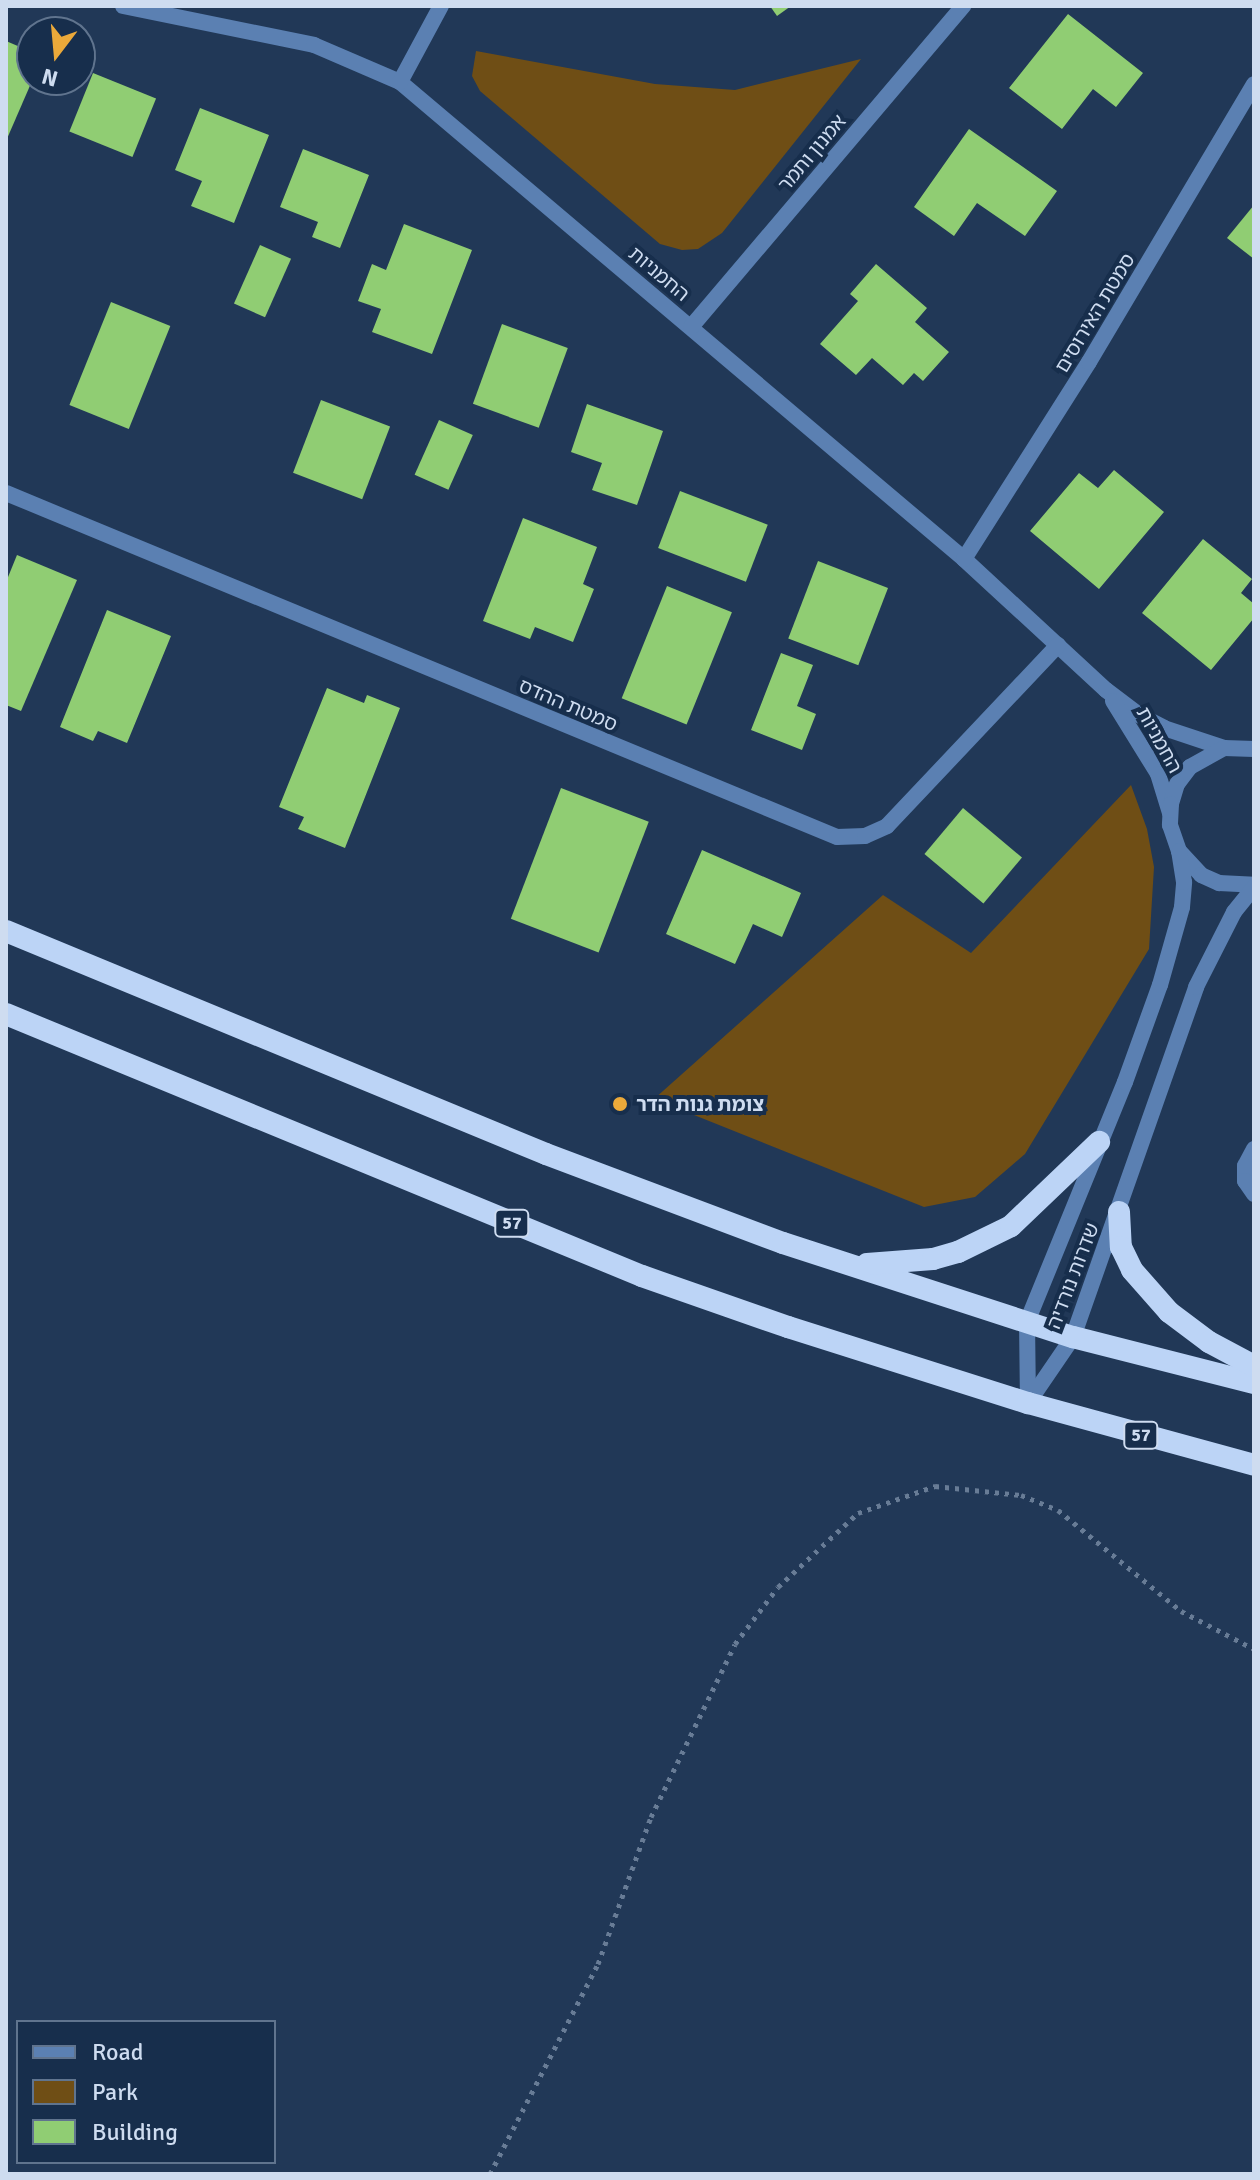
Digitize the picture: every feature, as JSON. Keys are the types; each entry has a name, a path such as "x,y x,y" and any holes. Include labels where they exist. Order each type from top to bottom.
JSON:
{"highway":[{"path":"6,931 546,1154 834,1261 1073,1337 1254,1383"},
{"name":"57","path":"6,1014 642,1276 1028,1403 1254,1465"},
{"path":"834,1261 881,1266 958,1252 1011,1226 1099,1142"},
{"path":"1119,1212 1121,1247 1132,1270 1169,1312 1209,1342 1254,1366"}],"street":[{"name":"החמניות","path":"123,6 314,45 400,82 964,559 1106,690 1139,715 1164,728 1230,748 1254,749"},
{"path":"400,82 441,6"},
{"name":"אמנון ותמר","path":"691,327 963,6"},
{"name":"סמטת האירוסים","path":"964,559 1097,350 1254,84"},
{"name":"סמטת ההדס","path":"6,493 837,837 865,836 887,826 1058,645"},
{"name":"החמניות","path":"1106,690 1158,774 1179,851"},
{"path":"1170,813 1177,784 1190,767 1254,735"},
{"path":"1179,851 1201,875 1219,883 1254,886"},
{"name":"שדרות נורדיה","path":"1028,1403 1027,1322 1130,1068 1172,946 1182,907 1184,882 1179,851"},
{"name":"שדרות נורדיה","path":"1028,1403 1073,1337 1119,1212 1159,1085 1196,987 1234,912 1254,886"},
{"path":"1254,1149 1245,1166 1245,1181 1254,1194"}],"path":[{"path":"490,2174 598,1964 651,1817 735,1644 778,1587 858,1513 935,1486 1021,1495 1058,1510 1181,1611 1254,1649"}],"green space":[{"path":"476,51 655,84 735,90 861,59 722,233 698,249 682,250 660,244 480,91 472,76"},
{"path":"1131,785 1147,829 1154,867 1149,949 1025,1154 975,1197 924,1207 654,1099 883,895 971,953"}],"building":[{"path":"770,6 791,6 777,16"},
{"path":"1068,14 1143,73 1116,107 1093,89 1062,129 1009,88"},
{"path":"6,41 16,45 16,96 26,96 6,141"},
{"path":"96,74 156,98 132,157 69,131 84,96 96,96"},
{"path":"200,108 269,135 234,223 191,206 202,181 175,170"},
{"path":"969,129 1057,191 1025,236 977,203 954,236 914,207"},
{"path":"303,149 369,175 340,248 312,237 318,222 280,207"},
{"path":"1254,205 1254,259 1227,238"},
{"path":"404,224 472,250 432,354 372,332 381,309 358,301 372,264 386,270"},
{"path":"260,245 291,259 265,317 234,303"},
{"path":"876,264 927,308 915,322 949,352 923,381 914,373 903,385 872,358 856,375 820,344 858,301 850,294"},
{"path":"111,302 170,326 129,429 69,405"},
{"path":"502,324 568,348 539,428 473,404"},
{"path":"321,400 390,427 362,499 293,473"},
{"path":"587,404 663,431 637,505 592,490 602,463 571,452"},
{"path":"439,420 473,435 448,490 415,475"},
{"path":"1114,470 1164,512 1099,589 1030,531 1079,473 1098,488"},
{"path":"680,491 768,525 746,582 658,548"},
{"path":"523,518 597,547 583,584 594,589 573,642 535,627 530,639 483,621"},
{"path":"1203,539 1252,579 1241,593 1254,604 1254,618 1211,670 1142,613"},
{"path":"17,555 77,580 21,711 6,705 6,582"},
{"path":"818,561 888,588 858,665 788,638"},
{"path":"667,586 732,612 687,724 622,698"},
{"path":"107,610 171,636 127,743 98,731 93,741 60,727"},
{"path":"781,653 813,665 797,706 816,714 802,750 751,730"},
{"path":"327,688 364,703 367,695 400,708 345,848 298,829 304,817 279,807"},
{"path":"561,788 649,822 599,952 511,919"},
{"path":"963,808 1022,857 983,903 924,854"},
{"path":"702,850 801,893 782,937 753,924 735,964 666,934"}],"place":[{"name":"צומת גנות הדר","path":"620,1104"}]}
